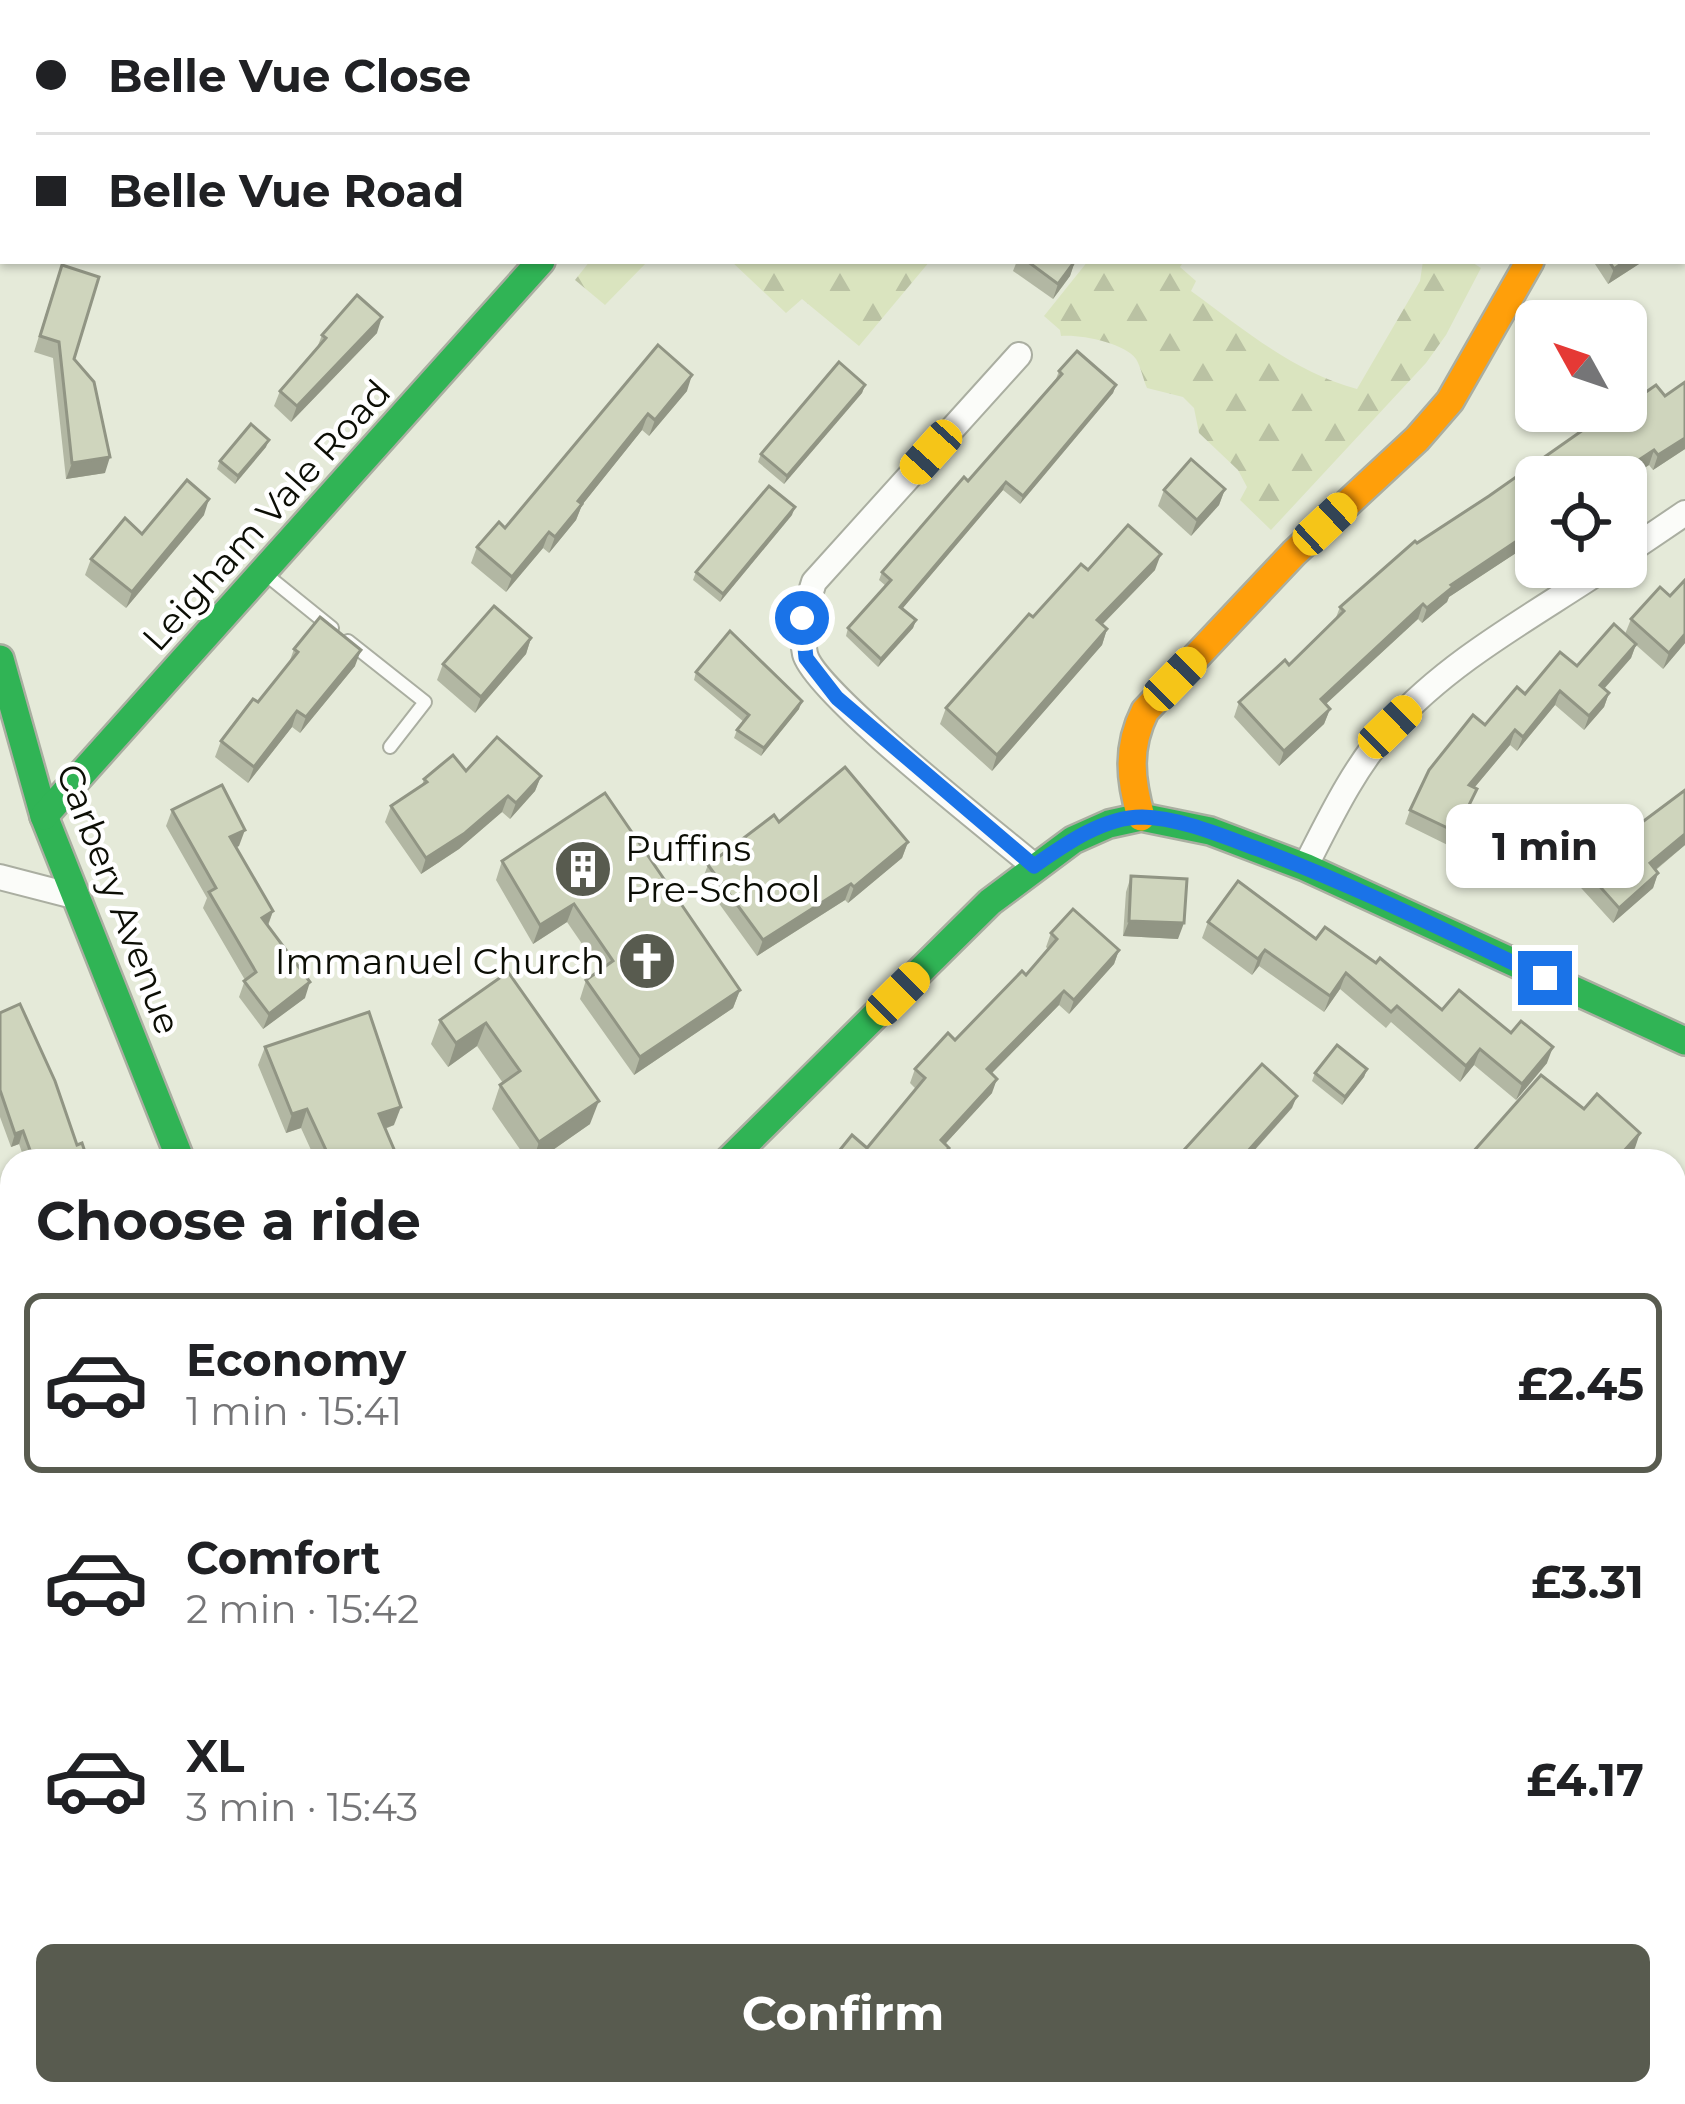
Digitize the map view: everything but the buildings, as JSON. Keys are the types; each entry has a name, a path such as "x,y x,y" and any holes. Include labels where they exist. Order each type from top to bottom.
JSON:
{"street":[{"name":"Leigham Vale Road","path":"44,816 538,264"},
{"path":"1141,817 1129,776 1132,735 1145,711 1294,553 1417,439 1450,401 1528,264"},
{"path":"1018,355 814,582 802,618 806,658 837,698 1034,866"},
{"path":"1647,539 1685,513"},
{"path":"1305,867 1343,792 1390,727 1438,680 1575,588"},
{"name":"Carbery Avenue","path":"0,659 44,816 176,1149"},
{"path":"740,1149 990,902 1073,839 1141,817 1210,831 1305,867 1685,1041"},
{"path":"0,877 77,897"}],"lane":[{"path":"262,572 425,702 390,746"}],"green space":[{"path":"588,264 645,264 605,305 575,280"},
{"path":"734,264 927,264 859,346 802,299 786,313"},
{"path":"1086,264 1182,264 1196,281 1191,291 1230,320 1291,361 1357,389 1420,281 1423,264 1481,268 1426,363 1271,530 1240,500 1247,487 1238,470 1199,433 1194,408 1183,397 1147,388 1136,359 1122,348 1090,338 1061,336 1044,316"}],"traffic: fast":[{"path":"44,816 538,264"},
{"path":"0,659 44,816 176,1149"},
{"path":"740,1149 990,902 1073,840 1109,824 1141,817 1210,831 1305,867 1685,1041"}],"traffic: slow":[{"path":"1141,817 1132,763 1145,711 1294,553 1417,439 1450,401 1528,264"}],"place":[{"name":"Puffins Pre-School","path":"583,869"},
{"name":"Immanuel Church","path":"647,961"}],"route":[{"path":"802,618 806,658 837,698 1034,866 1073,839 1141,817 1210,831 1342,882 1545,978"}]}
